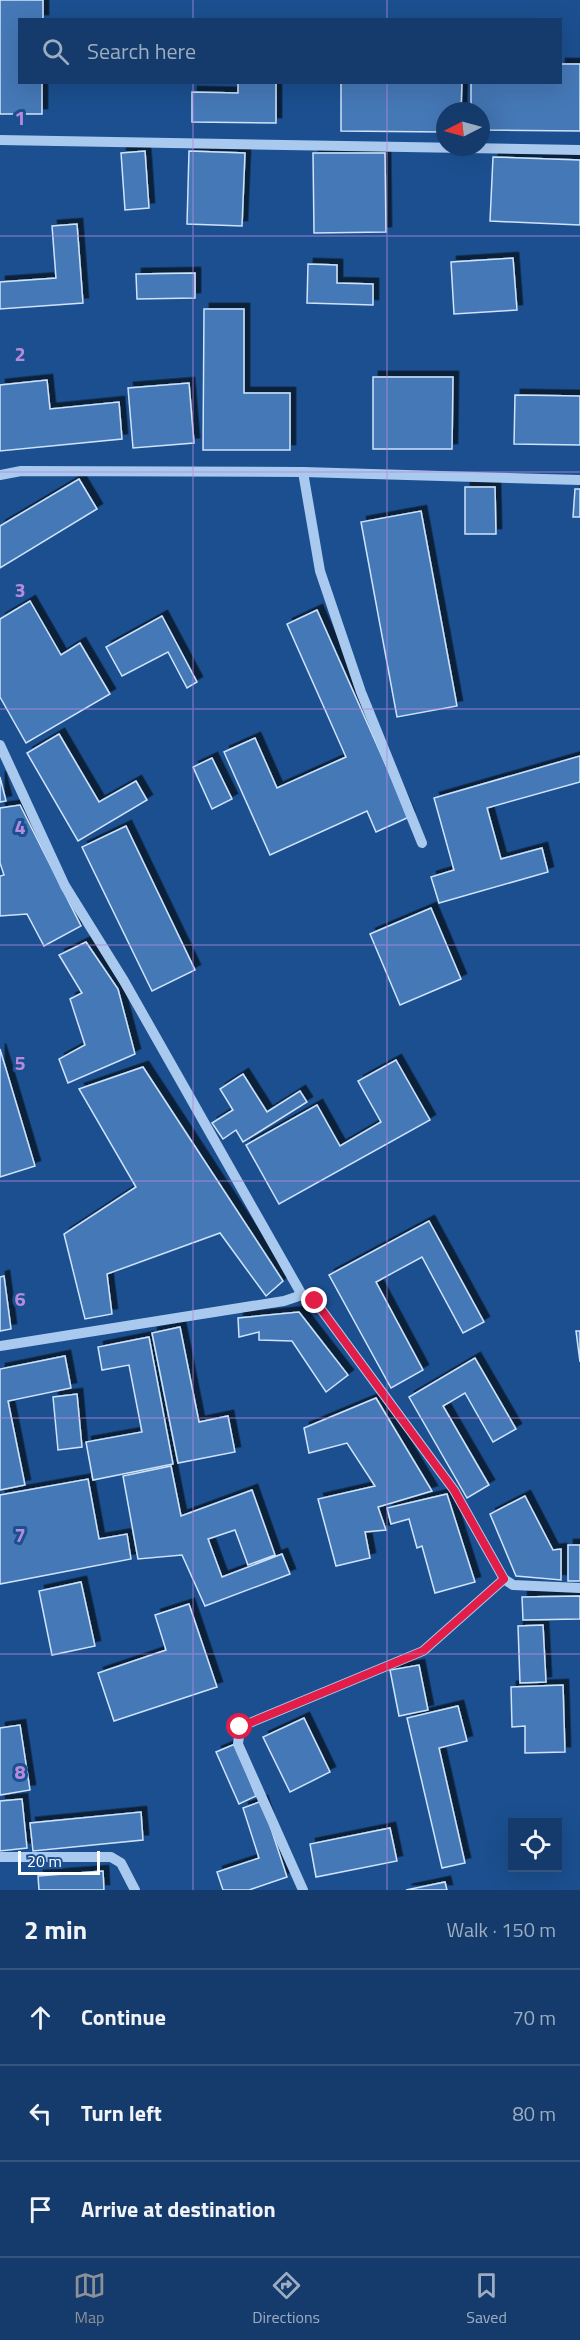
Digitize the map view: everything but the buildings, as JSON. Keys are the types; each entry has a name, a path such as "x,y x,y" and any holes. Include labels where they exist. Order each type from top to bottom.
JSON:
{"street":[{"path":"0,140 580,150"},
{"path":"0,475 21,471 303,472 580,480"},
{"path":"303,472 320,572 361,692 422,843"},
{"path":"0,745 65,886 124,981 302,1295 315,1301 454,1490 504,1579 513,1585 580,1588"},
{"path":"0,1346 284,1301 302,1295"},
{"path":"303,1890 238,1744 240,1727 423,1651 504,1579"},
{"path":"0,1857 111,1857 121,1863 135,1890"}],"route":[{"path":"240,1727 423,1651 504,1579 454,1490 315,1301"}]}
